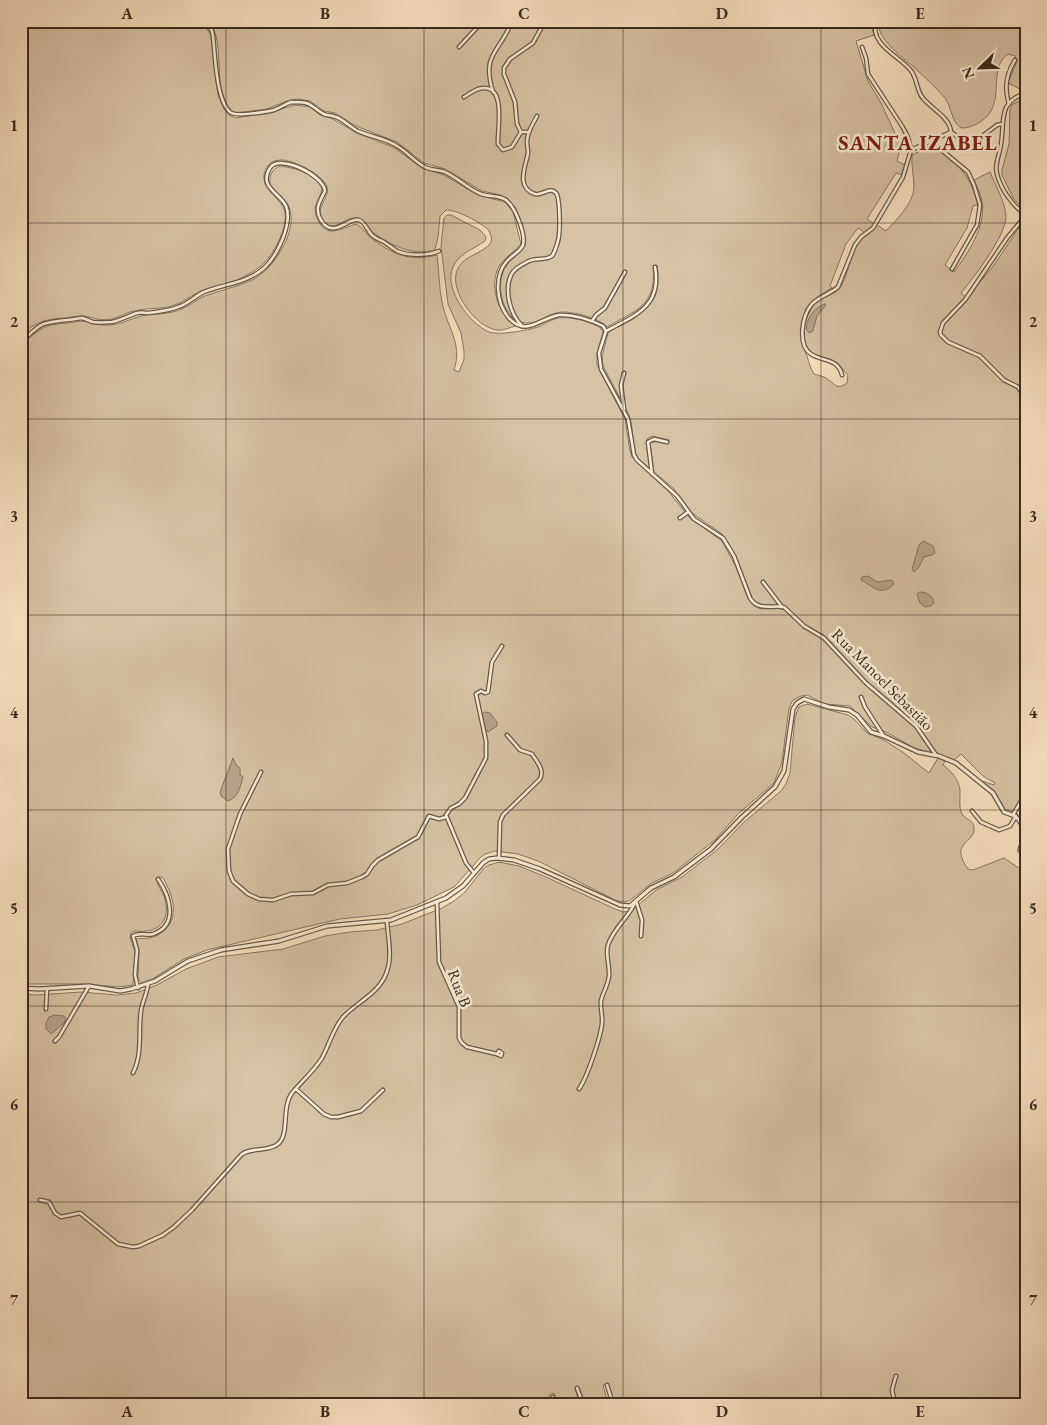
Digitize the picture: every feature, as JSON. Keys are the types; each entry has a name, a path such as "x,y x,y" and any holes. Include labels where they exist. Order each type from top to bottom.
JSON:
{"street":[{"path":"205,21 214,36 218,85 228,111 239,115 270,111 293,102 307,103 322,114 338,117 361,132 375,135 394,144 428,168 446,172 475,191 502,198 514,208 523,240 520,249 506,262 499,276 499,295 503,309 508,316 524,327 540,324 561,315 567,315 592,321 603,326 606,331"},
{"path":"459,46 483,21"},
{"path":"512,21 493,53 488,75 493,93 499,103 497,140 500,148 505,151 512,147 521,132"},
{"path":"521,132 517,124 515,102 504,74 504,68 510,59 533,43 545,21"},
{"path":"876,21 875,31 884,47 909,69 915,78 920,95 948,124 951,132 972,144 997,125 1002,124"},
{"path":"842,375 835,364 813,355 807,350 802,338 805,320 811,305 838,287 857,242 873,228 903,178 911,150 902,126 871,80 862,47"},
{"path":"1009,104 1006,92 1009,72 1015,60"},
{"path":"464,97 479,89 488,89 493,93"},
{"path":"1006,92 1010,98 1026,93"},
{"path":"1015,97 1002,117 997,174 1011,201 1026,215 1007,238 960,306 943,322 940,334 948,342 976,353 994,368 1004,380 1018,387 1024,396 1022,409 1026,413"},
{"path":"524,327 515,318 510,302 509,288 511,275 515,270 531,260 548,259 552,256 560,236 560,202 558,195 555,191 550,190 534,194 528,190 524,183 523,171 528,153 527,140 537,116"},
{"path":"521,132 529,132"},
{"path":"911,150 951,132"},
{"path":"932,142 968,172 980,205 977,225 952,269"},
{"path":"1024,151 1026,172"},
{"path":"21,342 37,327 49,322 81,318 98,323 123,319 141,312 148,313 178,308 204,292 232,284 261,270 268,263 281,242 288,220 288,210 284,202 271,191 267,181 268,171 272,165 294,166 322,182 325,191 318,212 325,226 335,228 354,220 359,220 373,236 400,252 427,254 439,251"},
{"path":"625,410 601,369 599,353 606,331 649,304 656,284 655,267"},
{"path":"592,321 605,308 624,272"},
{"path":"624,373 621,385 625,410 630,425 634,455 677,496 694,519 717,533 727,544 754,603 762,607 783,607"},
{"path":"652,474 648,442 654,440 668,442"},
{"path":"680,518 688,512"},
{"name":"Rua Manoel Sebastião","path":"764,582 783,607 804,626 824,638 866,683 916,726 937,756"},
{"path":"261,772 240,814 228,849 229,871 234,881 248,894 263,900 273,900 291,894 313,893 328,885 347,883 362,877 367,874 378,860 418,837 429,816 439,819 446,817 451,808 465,798 486,758 486,741 476,694 481,691 488,692 492,662 502,646"},
{"path":"861,697 865,707 883,735"},
{"path":"21,988 89,986 120,991 138,988 188,961 221,950 279,941 327,926 387,921 437,903 459,890 486,861 499,858 514,860 540,869 620,905 630,906 651,888 674,877 711,849 774,787 784,771 793,709 800,701 807,700 829,707 849,710 857,715 868,730 918,752 937,756 958,765 994,794 1002,810 1014,816 1021,823 1024,838 1020,848 1021,854 1025,858"},
{"path":"499,858 501,818 507,810 540,780 542,773 531,753 520,750 507,735"},
{"path":"972,811 979,821 999,830 1010,826 1024,796"},
{"path":"446,817 466,863 474,873"},
{"path":"1021,854 1026,851"},
{"path":"138,988 135,974 137,950 133,936 157,932 167,923 171,915 166,894 158,879"},
{"path":"636,901 642,920 640,936"},
{"path":"579,1089 584,1082 601,1031 603,1012 601,1000 609,978 610,964 607,947 636,901"},
{"name":"Rua B","path":"437,903 439,962 459,1007 459,1038 464,1045 497,1054"},
{"path":"40,1200 49,1202 55,1213 61,1217 80,1213 118,1244 133,1247 167,1233 187,1216 242,1154 251,1149 270,1148 278,1143 283,1135 286,1107 291,1096 317,1066 343,1017 375,990 385,977 390,955 387,921"},
{"path":"133,1072 138,1060 141,1012 148,984"},
{"path":"55,1041 89,986"},
{"path":"46,1010 47,988"},
{"path":"296,1089 324,1114 331,1117 361,1111 383,1090"},
{"path":"895,1404 892,1390 896,1376"},
{"path":"607,1385 613,1404"},
{"path":"577,1388 583,1404"},
{"path":"553,1397 555,1404"}],"shaded area":[{"path":"21,21 202,21 211,35 218,95 229,115 236,118 295,105 310,107 320,115 333,119 359,134 393,147 422,168 444,175 478,195 505,202 513,212 521,244 501,263 497,271 495,289 504,314 516,326 497,330 489,328 473,315 460,296 456,286 458,268 461,264 491,243 489,231 481,224 462,214 446,210 440,216 435,250 419,252 404,249 375,234 359,218 351,218 332,226 328,225 324,222 320,213 327,191 325,182 308,169 295,163 278,160 268,165 264,174 264,180 266,186 283,206 285,212 284,226 279,241 261,266 235,281 206,289 178,304 168,307 138,310 106,320 83,316 52,319 36,324 21,336"},
{"path":"209,21 872,21 874,35 856,41 868,81 881,103 900,144 897,161 905,165 902,175 896,173 867,219 874,224 865,233 858,228 846,244 830,286 832,288 814,301 803,316 801,334 803,345 814,374 826,378 838,386 847,383 848,375 838,363 813,354 807,347 804,327 816,303 837,291 842,285 858,243 877,225 886,231 908,205 914,187 912,155 932,145 955,163 967,177 975,194 978,205 973,206 967,228 945,265 954,272 975,239 981,221 982,202 974,180 990,172 1002,199 1006,216 1005,224 988,256 961,293 967,298 994,265 1024,220 1026,221 1026,408 1021,413 1026,416 1026,799 1022,796 1013,812 1005,810 994,792 976,779 994,785 995,783 983,776 961,754 954,760 936,753 914,721 866,681 824,635 802,623 783,605 764,581 762,582 780,605 762,605 753,600 738,561 722,534 692,513 673,488 654,472 650,443 659,441 668,444 669,440 652,436 648,438 646,442 650,469 639,459 635,452 629,415 603,366 602,356 608,333 639,314 652,301 657,292 657,265 653,266 652,290 648,298 635,311 607,327 598,320 568,312 556,313 531,323 519,322 513,318 504,305 501,290 504,270 525,245 516,208 508,199 501,195 482,191 445,169 424,163 397,142 356,126 335,113 324,111 310,101 298,99 267,109 232,112 225,102 220,78 217,42"},
{"path":"880,21 1026,21 1026,90 1008,83 1017,61 1015,56 1008,54 998,69 995,97 988,115 975,125 961,128 955,122 945,98 886,41 879,28"},
{"path":"1026,98 1026,211 1013,198 1002,175 1002,170 1009,144 1010,109 1013,104"},
{"path":"280,166 305,173 319,184 322,189 315,210 318,221 324,228 332,231 356,224 378,243 393,252 418,258 437,255 442,302 457,352 454,370 459,372 464,359 464,351 461,333 448,304 441,246 444,218 447,215 451,215 480,230 486,237 485,241 459,258 453,267 451,276 455,295 460,305 474,322 482,328 494,333 514,332 538,327 559,318 580,320 600,327 603,332 597,354 597,365 625,419 632,457 668,491 690,518 722,541 736,567 748,598 754,606 761,609 779,608 786,610 804,628 823,638 868,687 913,725 932,753 914,748 888,733 872,727 850,706 825,704 807,695 801,696 793,700 789,708 782,762 774,783 738,814 715,840 673,873 652,883 629,901 617,901 538,861 518,854 495,851 485,854 480,858 454,887 417,905 388,914 340,919 207,950 184,959 142,983 138,978 139,951 136,939 156,936 164,931 172,918 173,902 163,878 160,877 157,881 165,900 165,917 153,929 134,931 130,937 135,952 133,985 119,987 83,984 21,984 21,346 46,327 82,321 111,325 141,316 177,311 205,296 252,280 260,275 276,259 287,238 290,227 289,207 282,197 273,190 270,184 272,173"},
{"path":"826,304 817,316 813,331 809,333 806,328 810,316 817,308"},
{"path":"923,541 933,546 935,553 924,557 914,572 912,569 919,545"},
{"path":"868,576 877,582 892,580 894,584 885,590 878,590 861,580 862,577"},
{"path":"920,592 932,598 934,603 931,606 925,607 920,603 917,594"},
{"path":"807,704 848,715 867,733 884,740 929,773 938,758 945,761 943,765 953,774 959,786 962,814 974,825 973,833 964,844 961,853 968,869 973,870 1004,858 1026,873 1026,1404 756,1404 741,1401 740,1404 615,1404 608,1383 603,1385 608,1404 585,1404 579,1387 575,1389 580,1404 557,1404 554,1393 549,1395 552,1404 21,1404 21,994 81,992 117,995 136,993 157,985 186,969 218,957 283,949 325,936 377,930 402,924 442,908 454,901 465,892 484,868 499,862 519,866 623,912 631,911 656,890 682,877 718,849 743,823 781,791 790,773 795,717 799,707"},
{"path":"485,712 490,713 497,722 497,726 488,732 485,729 482,714"},
{"path":"233,758 236,765 240,768 240,775 243,777 237,794 228,801 221,796 220,792"},
{"path":"55,1015 66,1018 64,1023 51,1034 46,1029 46,1023 49,1017"}],"district":[{"name":"SANTA IZABEL","path":"918,143"}]}
